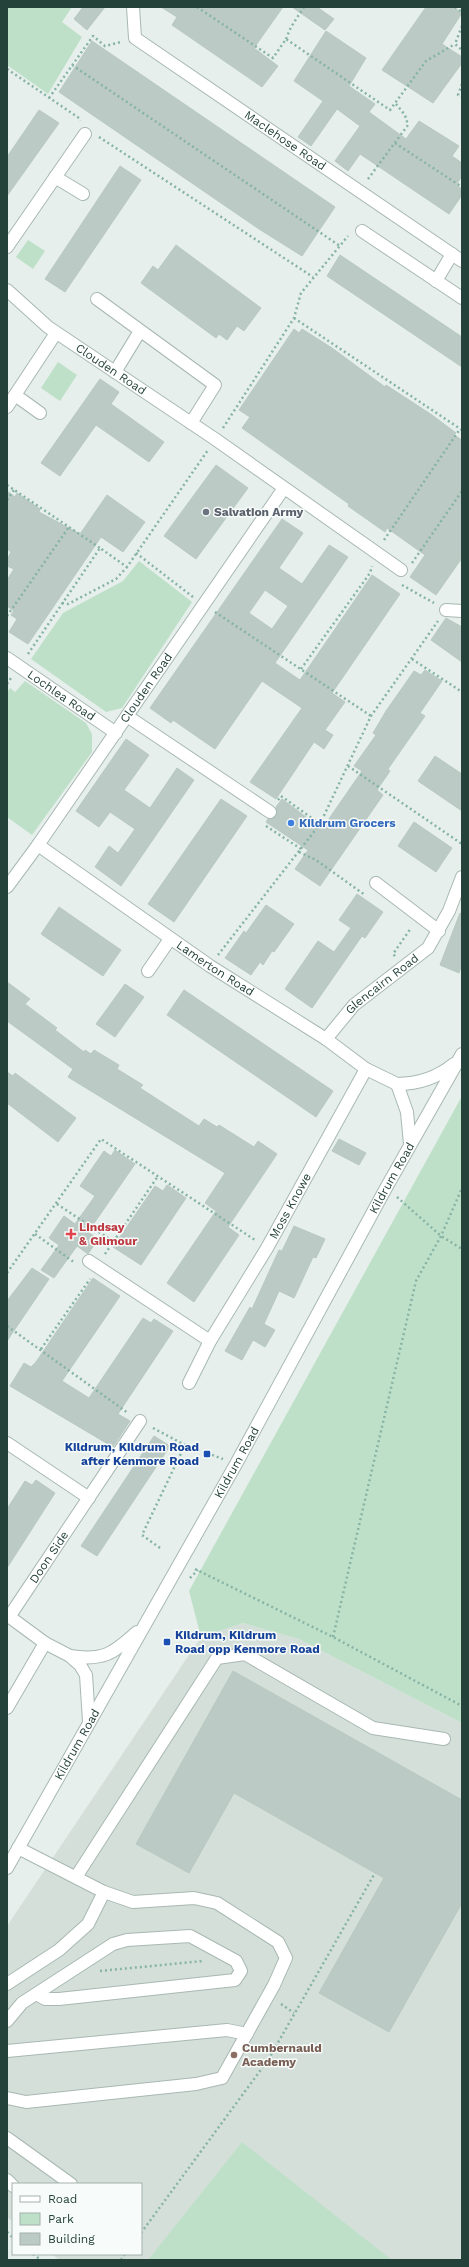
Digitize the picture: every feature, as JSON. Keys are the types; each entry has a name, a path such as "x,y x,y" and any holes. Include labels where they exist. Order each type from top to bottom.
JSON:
{"street":[{"path":"133,7 135,38"},
{"name":"Maclehose Road","path":"135,38 457,258"},
{"path":"7,247 84,134"},
{"path":"55,177 83,194"},
{"path":"362,231 462,298"},
{"path":"436,281 457,258"},
{"path":"7,290 52,330 7,407"},
{"path":"97,299 215,385 191,423"},
{"name":"Clouden Road","path":"52,330 216,439 401,570"},
{"path":"115,372 140,331"},
{"path":"15,395 40,413"},
{"name":"Clouden Road","path":"7,887 116,733 284,488"},
{"path":"446,610 462,611"},
{"name":"Lochlea Road","path":"7,658 116,733"},
{"path":"127,716 270,812"},
{"name":"Lamerton Road","path":"38,845 210,966 326,1039 366,1069 397,1084"},
{"name":"Glencairn Road","path":"326,1039 354,1006 428,948 449,911 462,877"},
{"path":"376,883 439,931"},
{"path":"148,970 170,939"},
{"path":"410,1145 407,1112 397,1084 410,1084 435,1077 461,1057"},
{"name":"Kildrum Road","path":"7,1868 236,1464 386,1188 461,1057"},
{"name":"Moss Knowe","path":"189,1383 210,1341 267,1248 366,1069"},
{"path":"95,1264 210,1341"},
{"name":"Doon Side","path":"8,1616 140,1421"},
{"path":"7,1443 89,1498"},
{"path":"8,1616 45,1643 70,1656 80,1665 86,1676 89,1722"},
{"path":"70,1656 86,1659 117,1651 145,1624"},
{"path":"7,1708 45,1643"},
{"path":"76,1877 217,1658 245,1654 373,1728 444,1739"},
{"path":"7,2098 26,2102 196,2084 222,2078 274,1985 286,1958 278,1942 217,1903 194,1898 133,1902 104,1892 18,1848"},
{"path":"7,1984 59,1950 88,1924 104,1892"},
{"path":"7,2021 22,2003 113,1944 127,1940 190,1936 236,1962 241,1971 235,1980 59,1999 45,1999 36,1994"},
{"path":"7,2051 227,2030 247,2034"},
{"path":"7,2138 70,2183"}],"path":[{"path":"197,7 273,58 286,39 291,27 304,7"},
{"path":"455,7 462,12"},
{"path":"286,39 390,110 396,104 426,61 455,44 462,26"},
{"path":"49,98 93,36 105,46 135,38"},
{"path":"455,44 462,50"},
{"path":"72,65 340,246"},
{"path":"7,69 79,118 84,134 102,137 313,276"},
{"path":"462,84 458,95 462,97"},
{"path":"359,191 408,125 405,115 396,104"},
{"path":"395,142 462,187"},
{"path":"62,603 68,604 116,579 216,439 294,318 301,293 313,276 323,268 352,230 362,231"},
{"path":"294,318 461,429 376,552 370,573 301,669"},
{"path":"7,485 126,566"},
{"path":"7,500 14,490"},
{"path":"210,966 320,824 371,716 446,610 402,585 401,570 408,569 462,491"},
{"path":"7,616 68,527"},
{"path":"7,684 100,548"},
{"path":"136,553 203,605 371,716"},
{"path":"412,658 462,692"},
{"path":"348,766 462,844"},
{"path":"320,824 281,796 261,823 371,899"},
{"path":"406,965 393,954 412,926 407,922"},
{"path":"7,1273 102,1139 267,1248"},
{"path":"41,1349 95,1264 114,1242 158,1176"},
{"path":"386,1188 441,1236 462,1249"},
{"path":"334,1637 416,1281 441,1236 462,1188"},
{"path":"57,1204 114,1242"},
{"path":"35,1234 84,1269 95,1264"},
{"path":"7,1326 140,1421 185,1445 236,1464"},
{"path":"160,1548 142,1535 185,1445"},
{"path":"195,1569 334,1637 462,1706"},
{"path":"142,2232 268,2060 375,1873"}],"shaded area":[{"name":"Cumbernauld Academy","path":"243,1623 299,1639 462,1723 462,2260 59,2260 53,2255 142,2255 142,2183 12,2183 12,2221 7,2217 7,1926 201,1637"}],"green space":[{"path":"7,7 72,7 62,22 82,37 48,94 7,65"},
{"path":"28,240 45,251 33,269 16,257"},
{"path":"58,362 77,375 60,401 41,388"},
{"path":"139,561 192,602 122,708 106,712 31,659 63,613 123,581"},
{"path":"25,681 86,723 92,734 92,752 32,835 7,817 7,692 10,688 15,692"},
{"path":"462,1096 462,1723 299,1639 243,1623 201,1637 189,1591"},
{"path":"242,2142 392,2260 148,2260"}],"building":[{"path":"83,7 105,7 87,30 74,19"},
{"path":"161,7 283,7 254,48 278,66 262,87 172,25 177,17"},
{"path":"292,7 317,7 334,19 325,30"},
{"path":"426,7 453,7 462,13 442,44 462,57 462,63 433,103 382,70"},
{"path":"326,31 366,58 349,86 375,104 369,112 406,139 419,121 459,146 452,156 462,163 462,176 456,185 462,189 462,195 449,214 360,154 348,171 335,161 360,126 337,109 311,146 298,137 323,101 294,81"},
{"path":"92,41 335,207 302,256 259,229 59,92"},
{"path":"39,110 59,123 7,196 7,157"},
{"path":"120,166 141,180 65,292 45,279"},
{"path":"176,245 261,308 244,331 237,326 227,340 219,334 216,338 141,283 153,266 158,270"},
{"path":"340,255 462,337 462,367 327,276"},
{"path":"294,329 299,333 302,329 332,348 385,387 386,385 432,415 456,433 454,435 462,440 462,558 436,595 410,577 425,555 387,528 385,532 348,506 349,504 242,428 250,417 239,410"},
{"path":"100,379 119,392 111,404 164,442 149,462 96,425 60,476 41,463"},
{"name":"Salvation Army","path":"216,465 248,488 196,559 164,536"},
{"path":"7,491 15,497 17,493 40,509 39,512 80,534 107,495 145,522 123,552 101,537 28,644 9,632 17,619 11,615 14,611 7,606 7,580 14,569 7,566 7,560 11,552 7,549"},
{"path":"282,519 303,533 279,568 302,584 329,545 348,557 275,663 300,680 372,575 400,594 332,693 345,702 325,730 333,735 324,749 314,742 276,799 250,782 302,708 262,681 215,749 173,720 171,723 150,708","holes":["265,590 288,606 272,629 249,613"]},
{"path":"446,618 462,627 462,662 431,640"},
{"path":"425,670 442,681 420,713 425,716 388,769 390,771 377,790 383,795 320,886 295,869 308,850 266,822 268,819 276,816 276,807 282,799 322,829 362,771 354,766 376,735 373,733 386,711 414,671 421,675"},
{"path":"126,739 149,755 124,790 150,808 177,768 194,780 121,886 95,867 109,846 118,853 135,829 110,812 99,827 76,811"},
{"path":"435,756 462,774 462,811 418,781"},
{"path":"221,799 247,816 174,922 148,904"},
{"path":"414,822 452,848 436,872 398,846"},
{"path":"357,894 383,912 365,938 362,936 312,1008 285,989 318,941 334,952 351,928 339,920"},
{"path":"266,905 294,924 274,952 272,951 263,965 260,962 251,975 225,958 244,931 246,933"},
{"path":"59,907 121,950 103,976 41,934"},
{"path":"460,913 462,914 462,964 459,973 440,965"},
{"path":"7,982 30,999 25,1004 57,1028 55,1030 84,1052 85,1050 91,1054 94,1050 119,1065 117,1069 143,1085 140,1088 199,1126 204,1119 217,1127 219,1125 254,1147 258,1141 277,1154 228,1227 239,1235 194,1302 167,1283 216,1211 205,1203 225,1173 68,1077 73,1069 7,1021"},
{"path":"125,984 144,997 115,1037 96,1024"},
{"path":"184,990 333,1091 316,1117 167,1015"},
{"path":"7,1072 13,1076 15,1073 76,1118 58,1142 7,1103"},
{"path":"339,1139 366,1153 359,1165 332,1151"},
{"path":"115,1150 135,1164 88,1232 98,1239 88,1254 77,1246 54,1278 41,1270 59,1245 49,1238 64,1216 75,1224 95,1196 80,1186 104,1151 111,1156"},
{"path":"167,1185 186,1198 141,1265 113,1247 155,1186 163,1191"},
{"path":"294,1226 325,1239 316,1258 313,1257 294,1298 279,1291 264,1324 275,1330 265,1347 253,1340 242,1360 225,1351 250,1307 252,1309 279,1250 282,1251"},
{"path":"32,1268 49,1279 7,1341 7,1301"},
{"path":"93,1278 120,1296 62,1381 89,1398 143,1318 151,1323 154,1319 173,1331 118,1414 130,1421 113,1447 10,1386 24,1363 31,1367 36,1362"},
{"path":"154,1436 170,1446 97,1556 81,1546"},
{"path":"36,1480 55,1493 7,1568 7,1509 25,1481 32,1485"},
{"path":"233,1671 462,1800 462,1903 389,2032 319,1993 384,1878 234,1793 189,1873 136,1844"}],"place":[{"name":"Salvation Army","path":"206,512"},
{"name":"Kildrum Grocers","path":"291,823"},
{"name":"Lindsay & Gilmour","path":"71,1234"},
{"name":"Kildrum, Kildrum Road after Kenmore Road","path":"207,1454"},
{"name":"Kildrum, Kildrum Road opp Kenmore Road","path":"167,1642"},
{"name":"Cumbernauld Academy","path":"234,2055"}]}
